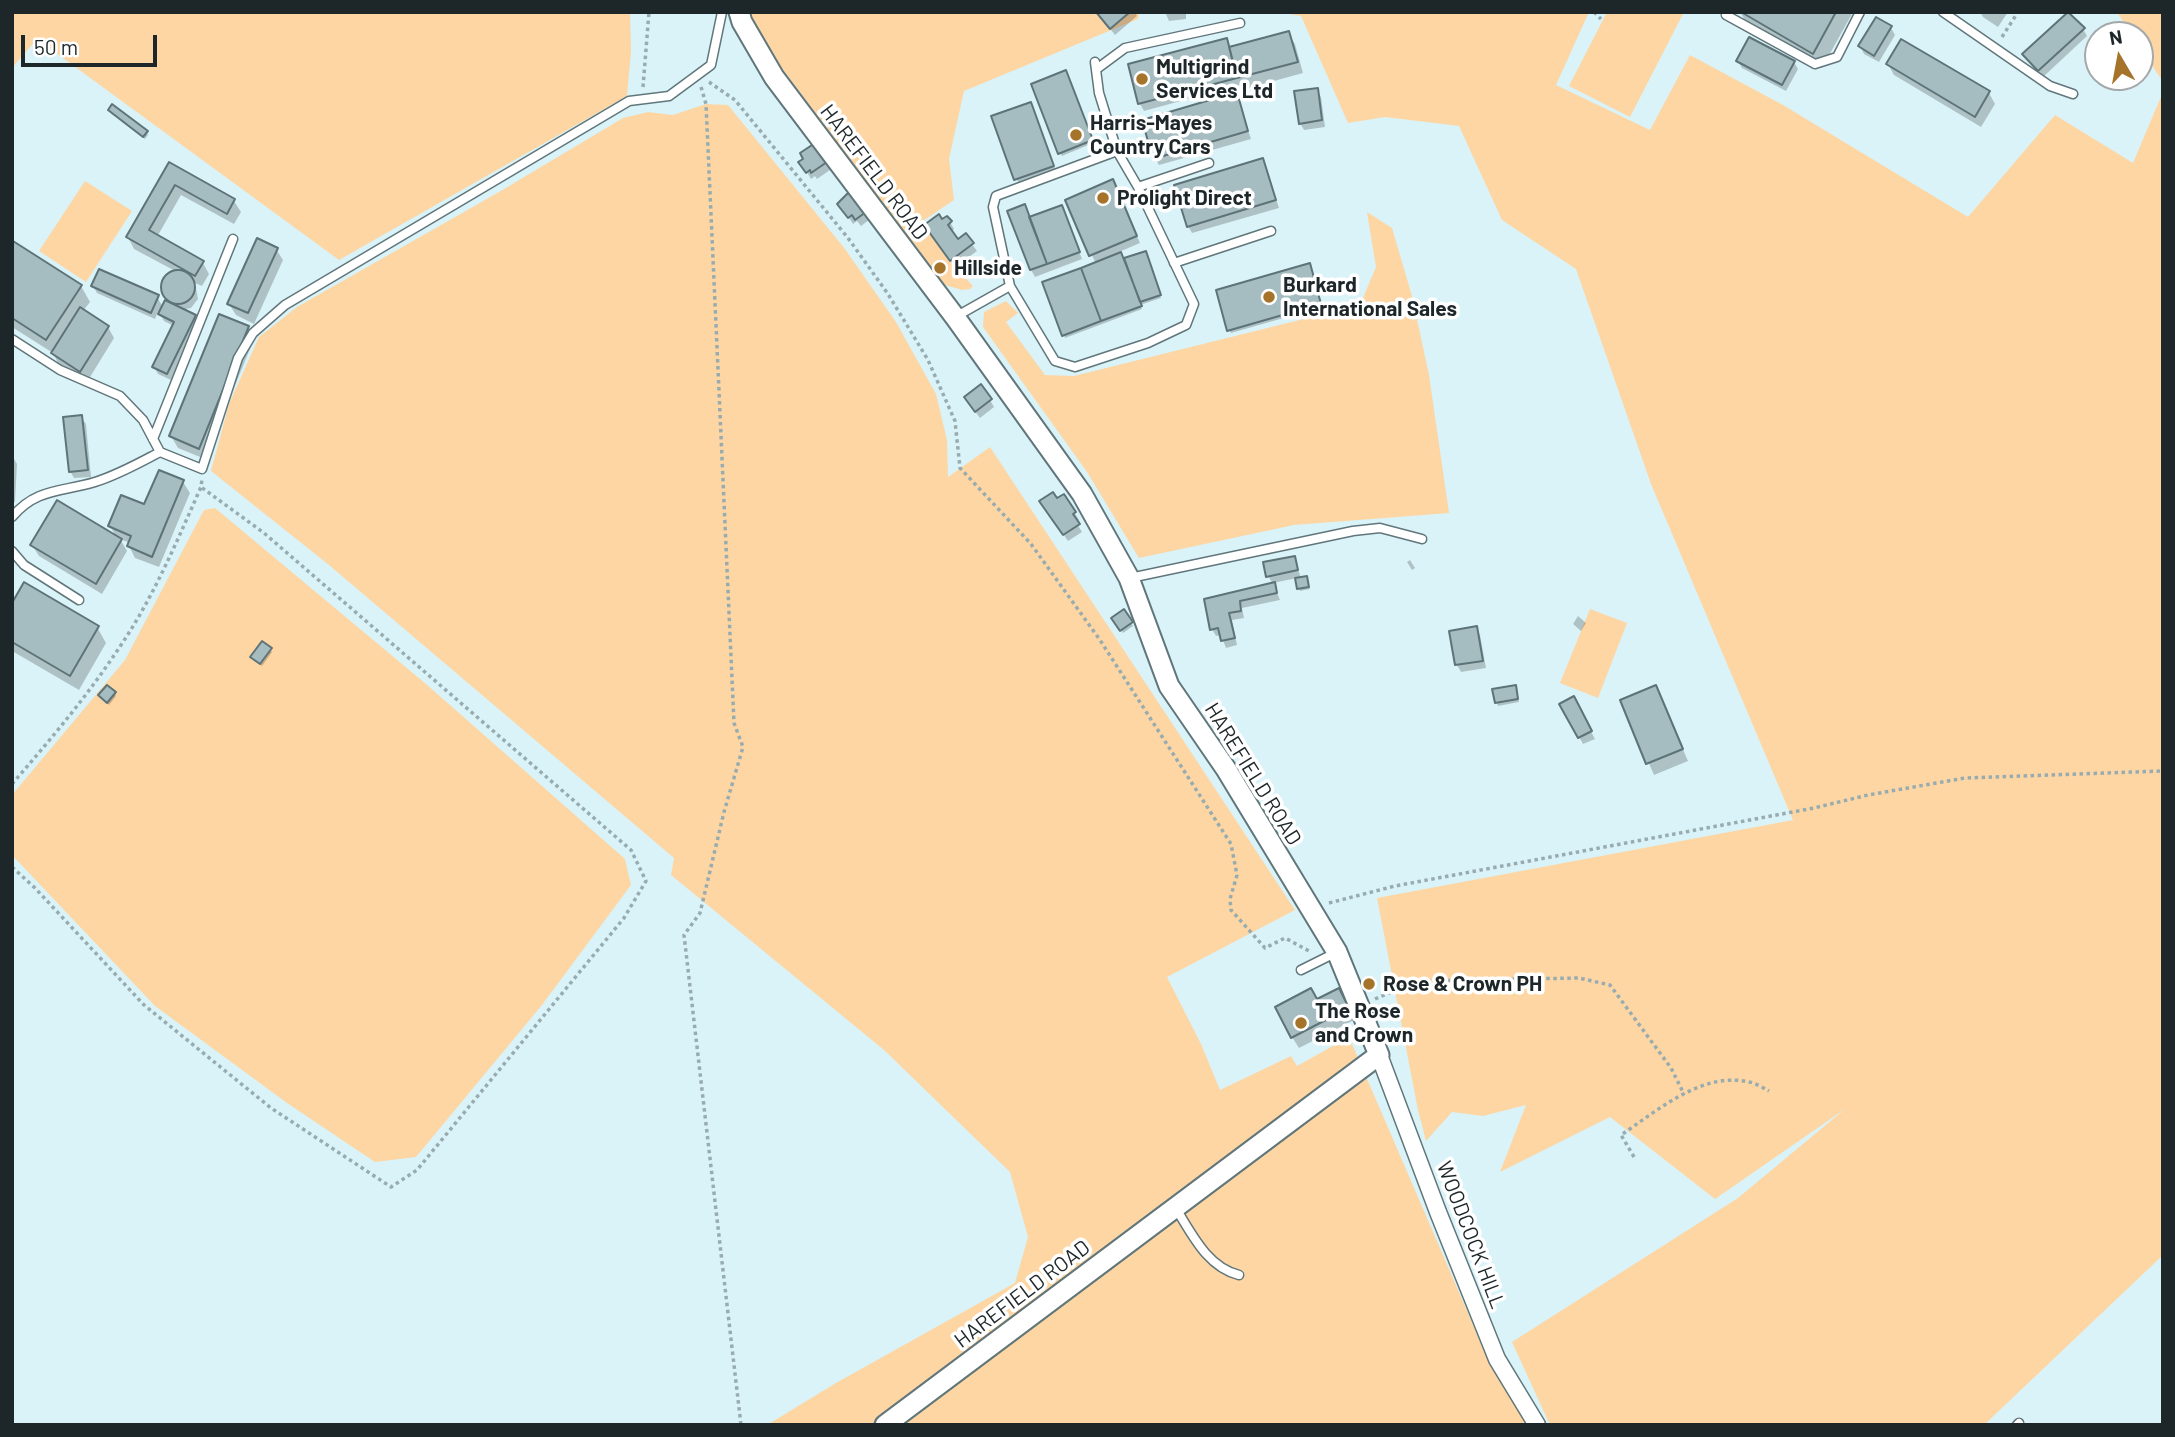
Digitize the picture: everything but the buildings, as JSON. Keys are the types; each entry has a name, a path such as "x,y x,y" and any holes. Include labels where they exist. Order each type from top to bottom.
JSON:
{"street":[{"name":"HAREFIELD ROAD","path":"739,12 774,77 955,317 1082,494 1129,578 1169,686 1226,769 1337,952 1379,1055 885,1425"},
{"name":"WOODCOCK HILL","path":"1379,1055 1497,1359 1537,1425"}],"lane":[{"path":"12,339 60,370 120,396 143,420 160,452 202,469 238,358 253,333 285,305 629,101 668,96 711,65 722,12"},
{"path":"1728,12 1726,15 1815,64 1836,57 1860,12"},
{"path":"1942,12 2050,86 2073,94"},
{"path":"1117,151 996,196 993,207 1010,286 1055,360 1075,367 1148,343 1186,325 1194,304 1138,187 1117,151 1099,93 1096,65 1125,48 1240,23"},
{"path":"1138,187 1209,163"},
{"path":"1174,263 1271,231"},
{"path":"153,439 233,239"},
{"path":"955,317 1010,286"},
{"path":"12,517 21,507 42,494 97,481 160,452"},
{"path":"1129,578 1380,528 1422,539"},
{"path":"12,551 24,565 79,600"},
{"path":"1301,970 1337,952"},
{"path":"1175,1208 1216,1265 1226,1272 1239,1275"}],"path":[{"path":"642,100 649,12"},
{"path":"1594,12 1601,19"},
{"path":"1995,48 2018,12"},
{"path":"698,75 735,100 841,229 888,294 928,360 955,421 960,468 1031,544 1100,640 1231,844 1237,875 1230,899 1231,910 1265,948 1285,938 1313,953"},
{"path":"698,75 706,104 734,723 743,747 699,913 684,934 741,1425"},
{"path":"12,784 71,716 122,644 160,577 201,487 202,469"},
{"path":"12,867 35,888 144,1005 271,1108 391,1187 416,1170 425,1160 624,918 646,881 631,850 264,533 201,487"},
{"path":"1315,919 1322,905 1395,886 1814,808 1868,794 1965,778 2163,771"},
{"path":"1360,1005 1417,981 1579,978 1610,985 1671,1068 1684,1094"},
{"path":"1634,1157 1621,1135 1684,1094 1715,1081 1749,1082 1769,1091"}],"shaded area":[{"path":"12,12 630,12 631,51 627,96 339,260 37,39 12,68"},
{"path":"748,12 1139,12 1138,19 964,91 949,159 954,200 923,221 950,261 973,286 962,290 945,285 774,58"},
{"path":"1276,12 1589,12 1556,85 1650,130 1690,55 1783,105 1968,217 2055,115 2133,163 2163,92 2163,1255 1984,1425 1550,1425 1512,1342 1738,1198 1845,1109 1715,1199 1610,1117 1500,1172 1526,1105 1483,1116 1452,1112 1426,1141 1377,898 1793,820 1651,484 1576,269 1502,220 1459,126 1385,117 1348,123 1301,16"},
{"path":"1607,12 1684,12 1630,117 1569,86"},
{"path":"2117,12 2163,12 2163,82 2154,68 2154,21 2123,21"},
{"path":"706,104 728,105 845,249 896,322 936,394 947,440 948,477 990,447 1295,910 1167,977 1201,1044 1220,1090 1291,1056 1297,1066 1349,1037 1486,1355 1528,1425 767,1425 836,1383 1015,1283 1028,1237 1010,1172 884,1050 671,875 674,858 329,565 211,471 229,404 259,337 297,307 623,118 648,112 673,115"},
{"path":"85,181 132,211 86,282 39,251"},
{"path":"1367,212 1392,228 1412,296 1429,375 1449,513 1294,525 1139,558 1087,472 983,327 984,312 1006,301 1018,313 1006,322 1045,375 1074,376 1360,305 1376,267"},
{"path":"215,508 426,684 625,859 631,885 542,1005 416,1157 375,1162 287,1103 155,1006 12,855 12,795 125,660 204,510"},
{"path":"1590,609 1627,623 1598,698 1560,683"}],"place":[{"name":"Multigrind Services Ltd","path":"1142,79"},
{"name":"Harris-Mayes Country Cars","path":"1076,135"},
{"name":"Prolight Direct","path":"1103,198"},
{"name":"Hillside","path":"940,268"},
{"name":"Burkard International Sales","path":"1269,297"},
{"name":"Rose & Crown PH","path":"1369,984"},
{"name":"The Rose and Crown","path":"1301,1023"}]}
